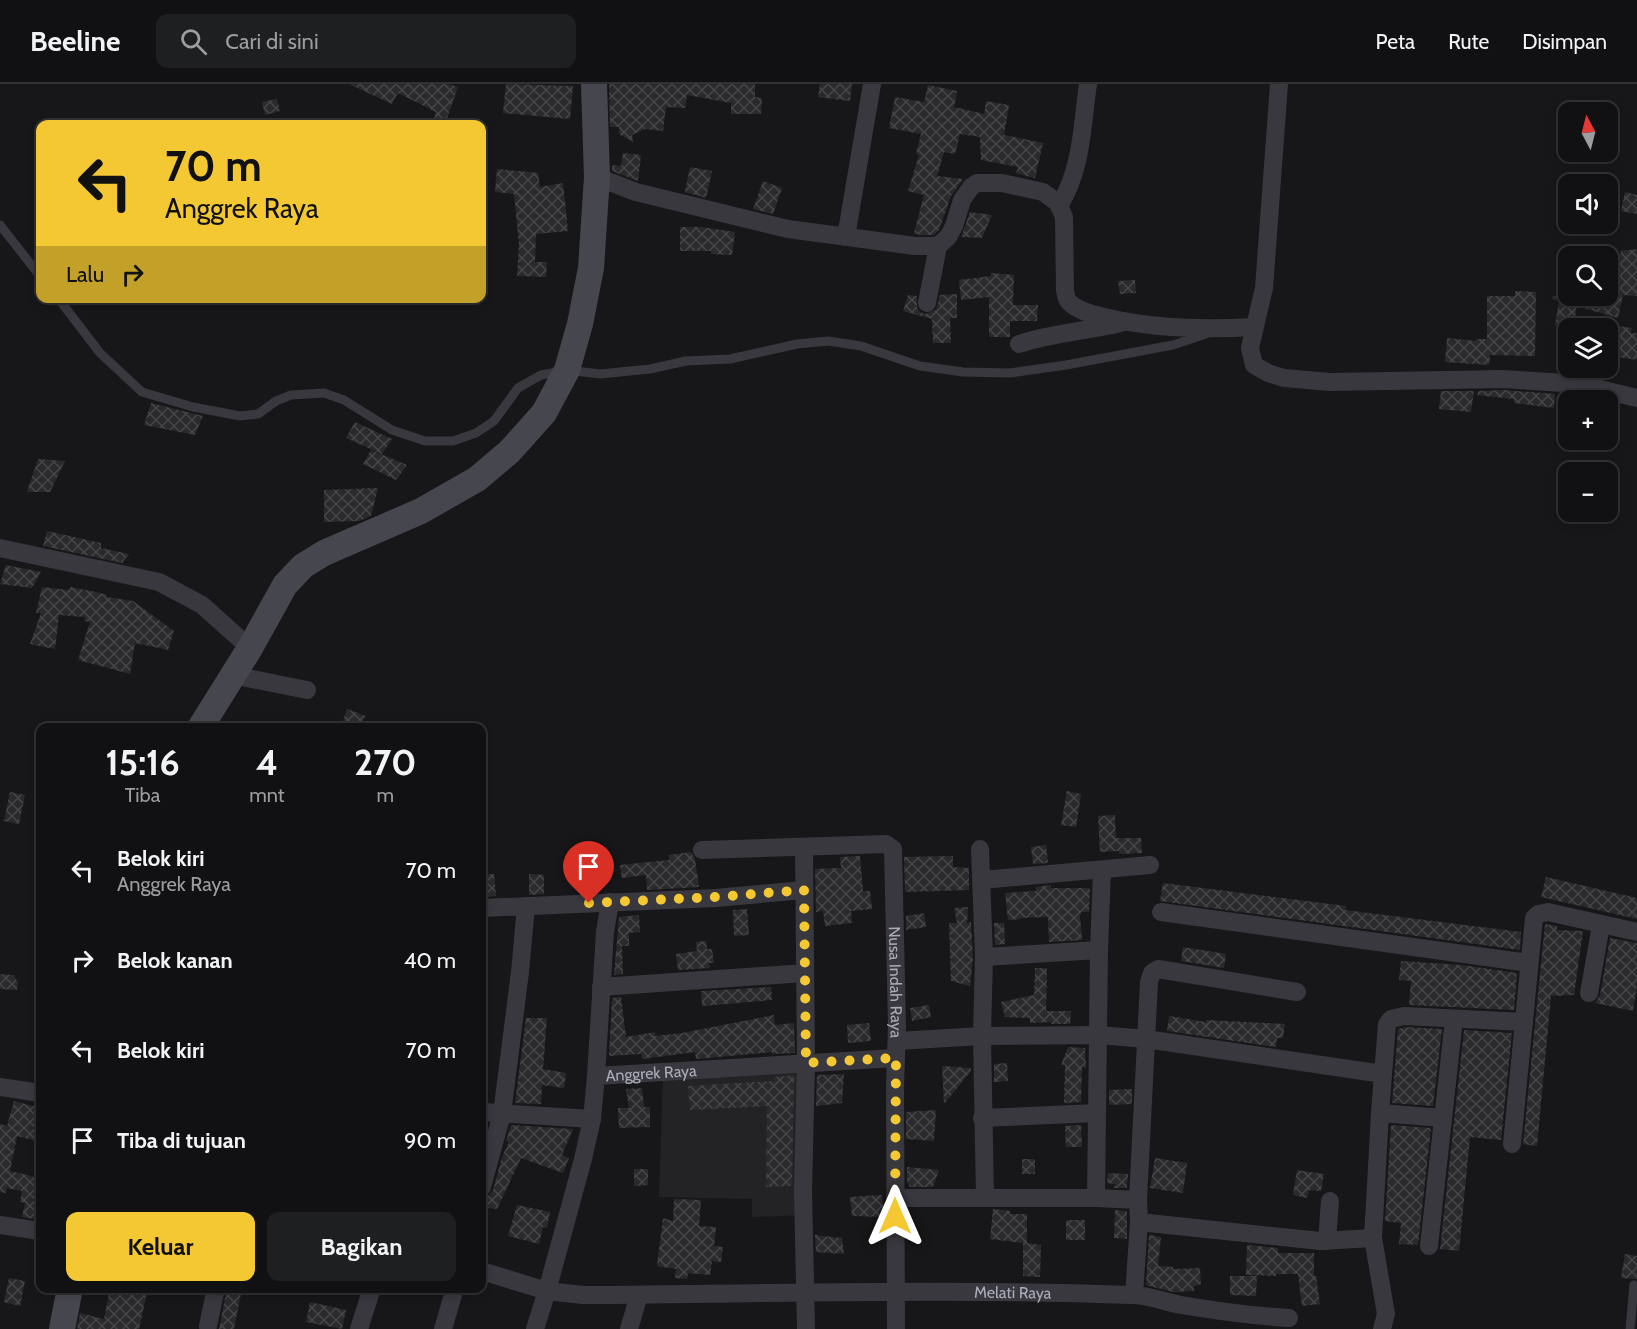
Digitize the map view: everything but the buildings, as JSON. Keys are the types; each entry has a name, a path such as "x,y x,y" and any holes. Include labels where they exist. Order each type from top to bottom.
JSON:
{"street":[{"path":"203,723 250,648 285,585 303,566 324,553 421,511 477,479 509,452 544,413 567,370 580,324 591,268 597,177 594,84"},
{"path":"846,237 872,84"},
{"path":"1059,206 1069,190 1076,164 1088,84"},
{"path":"1279,84 1264,288 1250,348 1254,365 1284,378 1330,382 1503,379 1579,384 1637,398"},
{"path":"597,177 636,192 788,229 915,246 938,246"},
{"path":"927,303 938,246 948,237 954,226 962,200 976,183 1002,183 1043,192 1059,206 1064,217 1065,290 1068,302 1089,313 1126,322 1174,328 1254,327"},
{"path":"1019,344 1047,335 1126,322"},
{"path":"0,549 159,582 202,605 250,648"},
{"path":"232,675 307,690"},
{"name":"Nusa Indah Raya","path":"804,847 886,844 892,847 893,852 897,1049 896,1329"},
{"path":"702,850 804,847 806,1063 803,1191 807,1329"},
{"path":"980,849 984,957 982,1118 985,1197"},
{"path":"982,880 1150,865"},
{"path":"1096,1198 1095,1138 1102,870"},
{"path":"486,908 716,897 804,890"},
{"path":"596,1077 605,932 610,902"},
{"path":"486,1172 502,1114 526,906"},
{"path":"1161,912 1529,963"},
{"path":"1512,1144 1534,918 1538,914 1548,912 1637,932"},
{"path":"1589,993 1601,925"},
{"path":"984,957 1099,950"},
{"path":"1131,1295 1139,1222 1138,1200 1150,977 1158,969 1297,992"},
{"path":"601,987 805,973"},
{"path":"1382,1329 1386,1314 1373,1238 1387,1024 1390,1019 1404,1016 1524,1022"},
{"path":"1429,1246 1454,1019"},
{"name":"Anggrek Raya","path":"535,1329 574,1196 592,1119 596,1077 806,1063 982,1036 1099,1035 1146,1039 1383,1074"},
{"path":"0,1087 36,1092"},
{"path":"486,1112 592,1119"},
{"path":"982,1118 1097,1113"},
{"path":"1380,1113 1443,1118"},
{"path":"895,1198 1138,1200"},
{"path":"1327,1241 1330,1201"},
{"path":"1139,1222 1327,1241 1373,1238"},
{"path":"0,1225 36,1230"},
{"name":"Melati Raya","path":"486,1272 548,1291 583,1295 896,1290 1076,1292 1131,1295 1245,1315 1289,1318"},
{"path":"62,1329 69,1293"},
{"path":"208,1326 215,1293"},
{"path":"359,1329 370,1293"},
{"path":"443,1329 454,1293"},
{"path":"629,1329 639,1295"}],"lane":[{"path":"0,225 36,271"},
{"path":"62,303 100,353 142,392 193,407 240,416 258,414 276,401 291,395 324,393 344,400 392,430 425,441 453,441 476,433 494,421 518,388 541,375 567,370 600,374 650,369 686,361 730,359 796,344 828,341 861,346 920,366 963,372 1010,373 1173,345 1220,329"},
{"path":"1630,1329 1634,1285"}],"shaded area":[{"path":"807,1063 807,1215 752,1217 752,1199 659,1197 663,1072"}],"route":[{"path":"589,903 804,890 806,1063 896,1058 895,1216"}]}
